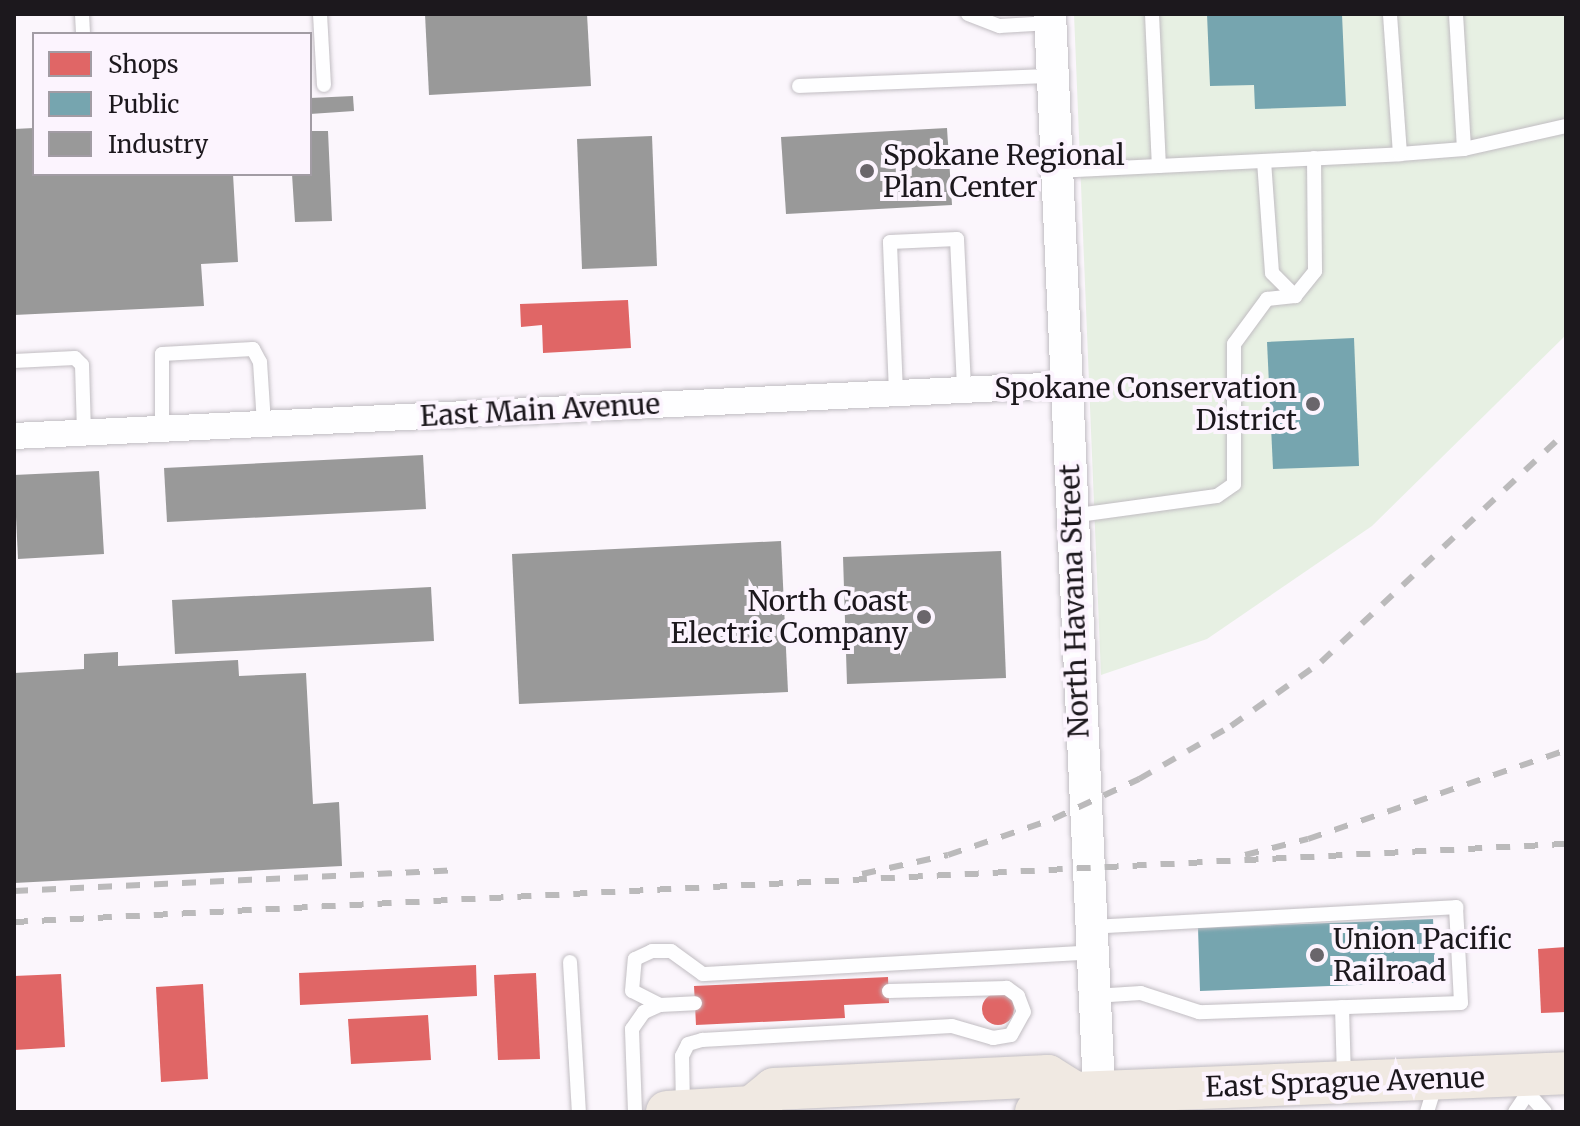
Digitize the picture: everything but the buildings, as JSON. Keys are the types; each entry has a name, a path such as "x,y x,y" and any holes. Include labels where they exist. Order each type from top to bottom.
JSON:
{"main road":[{"name":"East Sprague Avenue","path":"686,1111 755,1110 774,1089 1048,1076 1091,1099"},
{"name":"East Sprague Avenue","path":"1036,1112 1053,1111 1091,1099 1169,1100 1345,1082 1432,1095 1534,1088"}],"street":[{"name":"North Havana Street","path":"1050,19 1093,996 1091,1099"},
{"name":"East Main Avenue","path":"14,436 1065,385"}],"lane":[{"path":"320,14 324,85"},
{"path":"968,14 1000,26 1050,19"},
{"path":"1152,14 1159,166"},
{"path":"1390,14 1400,154"},
{"path":"1456,14 1464,149"},
{"path":"799,86 1053,76"},
{"path":"1056,171 1464,149 1566,126"},
{"path":"1071,516 1227,492 1236,474 1234,344 1267,299 1295,296 1315,271 1314,158"},
{"path":"1264,161 1272,273 1295,296"},
{"path":"896,393 890,242 957,239 964,390"},
{"path":"162,429 162,354 253,349 260,362 264,424"},
{"path":"14,361 75,358 82,365 84,433"},
{"path":"660,1005 632,991 635,959 652,951 671,951 703,974 1456,907 1461,1003 1199,1012 1141,993 1093,996"},
{"path":"570,962 579,1112"},
{"path":"686,1111 682,1056 688,1044 952,1026 993,1038 1011,1035 1024,1012 1018,996 1007,988 889,991"},
{"path":"635,1112 632,1029 644,1012 660,1005 695,1003"},
{"path":"1342,1007 1345,1082"},
{"path":"1534,1088 1545,1112"}],"shaded area":[{"path":"1074,14 1566,14 1566,335 1372,526 1207,639 1101,675"}],"railway":[{"path":"862,874 948,855 1053,819 1139,779 1231,726 1321,662 1566,432"},
{"path":"1245,855 1308,839 1566,750"},
{"path":"14,922 1566,844"},
{"path":"14,891 455,870"}],"place":[{"name":"Spokane Regional Plan Center","path":"867,171"},
{"name":"Spokane Conservation District","path":"1313,404"},
{"name":"North Coast Electric Company","path":"924,617"},
{"name":"Union Pacific Railroad","path":"1317,955"}]}
